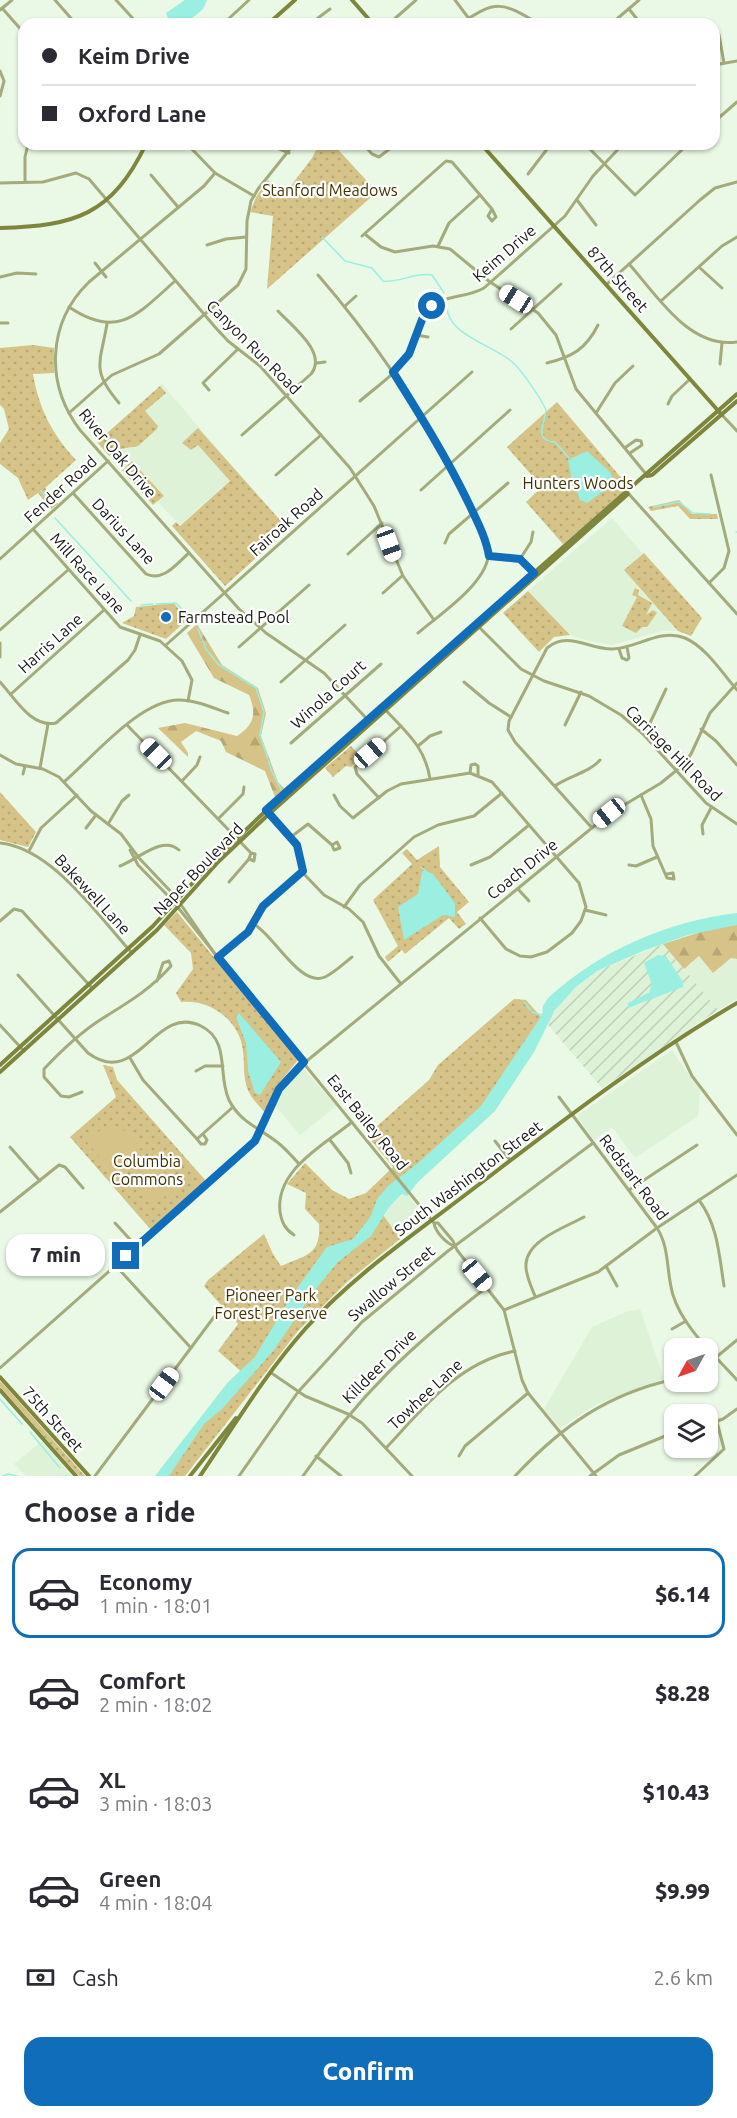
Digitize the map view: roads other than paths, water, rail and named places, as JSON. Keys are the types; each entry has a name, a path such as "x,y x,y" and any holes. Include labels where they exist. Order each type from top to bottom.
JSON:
{"main road":[{"path":"275,18 295,0"},
{"path":"352,0 368,18"},
{"path":"0,228 46,226 66,222 89,212 107,200 128,177 143,150"},
{"name":"87th Street","path":"486,150 720,413"},
{"name":"Naper Boulevard","path":"720,413 737,394"},
{"name":"Naper Boulevard","path":"0,1072 22,1049 130,951 268,812 623,495 737,401"},
{"name":"South Washington Street","path":"200,1476 270,1372 306,1328 341,1293 572,1114 737,1003"},
{"name":"Naper Boulevard","path":"0,1065 22,1049"},
{"name":"75th Street","path":"0,1377 89,1476"},
{"name":"75th Street","path":"0,1390 76,1476"},
{"name":"South Washington Street","path":"190,1476 246,1406"}],"street":[{"path":"12,0 1,9 18,27"},
{"path":"55,0 71,18"},
{"path":"116,0 132,18"},
{"path":"229,18 244,2 249,0"},
{"path":"396,18 416,0"},
{"path":"455,0 469,16"},
{"path":"618,18 639,0"},
{"path":"467,18 486,4 508,3 529,18"},
{"path":"318,18 330,9"},
{"path":"628,9 636,18"},
{"path":"720,35 724,63"},
{"path":"720,64 737,61"},
{"path":"0,72 4,81 0,96"},
{"path":"720,117 737,102"},
{"path":"25,182 27,150"},
{"path":"193,150 215,173 254,196"},
{"path":"282,150 289,153"},
{"path":"69,413 120,370 146,364 159,354 242,279 247,262 248,212 254,196 291,150"},
{"path":"370,150 378,157"},
{"path":"377,162 378,157 388,150"},
{"path":"528,174 546,150"},
{"path":"591,150 635,195 682,150"},
{"name":"Keim Drive","path":"360,401 393,372 409,354 423,317 432,306 452,297 477,292 490,282 554,226 617,150"},
{"path":"448,155 448,160 492,209"},
{"path":"448,160 364,236 381,248 394,252 438,246 454,251 490,282 533,309 552,328 576,389 626,447 647,476"},
{"name":"River Oak Drive","path":"215,173 84,287 69,308 59,331 55,361 58,386 69,413 80,430 225,592 260,629 324,673 369,721"},
{"name":"Canyon Run Road","path":"0,183 48,181 79,174 89,179 204,315 238,349 254,360 356,476 382,524 402,576 434,620"},
{"path":"151,175 178,207"},
{"path":"607,284 715,188 737,182"},
{"path":"438,246 448,223 480,195"},
{"path":"577,200 596,225"},
{"path":"207,245 226,239 246,237"},
{"path":"662,300 722,246 737,237"},
{"path":"95,263 106,277"},
{"path":"629,264 695,333 722,343 737,342"},
{"path":"699,267 722,288"},
{"path":"0,277 17,273 36,274"},
{"path":"318,275 345,306 393,372 422,417 473,513 489,556 480,578 418,633"},
{"path":"69,308 92,321 107,324 134,317 175,281"},
{"path":"511,328 561,284"},
{"path":"345,306 356,297"},
{"path":"242,435 311,374 317,363 312,349 278,311"},
{"path":"0,323 8,323"},
{"path":"107,324 99,370 102,383 119,403"},
{"path":"547,363 565,359 587,343 597,325"},
{"path":"416,335 428,337"},
{"path":"720,364 722,343"},
{"path":"209,390 203,383 238,349"},
{"path":"317,363 325,362"},
{"path":"596,413 615,383 633,366"},
{"name":"Fairoak Road","path":"166,645 472,372"},
{"path":"668,404 672,396 690,379"},
{"path":"421,490 510,410"},
{"name":"87th Street","path":"720,413 737,431"},
{"path":"276,475 321,435"},
{"path":"626,447 636,440 641,441 642,445 630,453"},
{"name":"Fender Road","path":"0,558 108,462"},
{"path":"709,583 722,570 729,550 711,475"},
{"path":"445,543 449,534 508,483"},
{"name":"Darius Lane","path":"73,493 146,574 155,577 165,574 189,553"},
{"path":"628,493 737,614"},
{"path":"348,554 382,524"},
{"name":"Mill Race Lane","path":"33,530 120,627 166,645 190,671 192,682 188,701"},
{"path":"520,559 531,542 533,532"},
{"path":"489,556 520,559 536,574"},
{"path":"0,630 69,570"},
{"path":"383,593 402,576"},
{"path":"239,647 309,585"},
{"name":"Harris Lane","path":"11,694 104,610"},
{"path":"281,681 345,625"},
{"name":"Carriage Hill Road","path":"478,625 510,660 532,676 581,692 614,710 642,733 711,807 737,824"},
{"path":"0,682 34,719 48,724 61,721 128,660 135,650 140,635"},
{"path":"592,828 512,739 508,726 545,651 560,640 619,649 664,636 686,638 699,647 735,685 737,690"},
{"path":"0,643 0,657"},
{"path":"619,649 622,658 627,660 629,656 627,647"},
{"name":"Winola Court","path":"291,743 381,664"},
{"path":"464,682 489,704 511,717"},
{"name":"Coach Drive","path":"0,1368 247,1149 261,1131 279,1089 304,1062 618,807 677,771 691,754 701,729 716,704 735,685"},
{"path":"642,733 650,723 666,688"},
{"path":"565,725 581,692"},
{"path":"65,781 143,711 159,703 188,701 228,713"},
{"path":"384,708 426,758 430,779"},
{"path":"40,768 48,724"},
{"path":"127,725 251,853 255,854 256,858 253,861 249,859"},
{"path":"379,798 357,774 356,767 401,726"},
{"path":"701,729 716,741 737,765"},
{"path":"418,746 430,736 441,732"},
{"name":"East Bailey Road","path":"0,755 25,766 40,768 65,781 96,815 121,834 411,1195 433,1221 439,1223 454,1246 488,1287 504,1310 522,1380 528,1393 593,1475"},
{"path":"182,781 197,765 200,758"},
{"path":"555,786 567,777 592,768 600,760"},
{"path":"470,773 471,765 475,764 478,766 478,775"},
{"path":"23,774 25,766"},
{"path":"334,795 340,806 353,818 395,786 470,773 492,782 581,886 585,910 581,921 572,933 547,952 531,957 506,949 480,918"},
{"path":"219,818 243,794 244,787"},
{"path":"344,907 360,885 414,837 438,825 474,816 502,792"},
{"path":"29,851 41,828 77,795"},
{"path":"108,824 122,801 129,795"},
{"path":"641,795 651,819 657,857 667,874"},
{"path":"703,834 702,825 711,807"},
{"path":"268,812 291,837 299,850 303,871 324,895 363,922 379,956 401,984"},
{"path":"86,828 96,815"},
{"path":"291,837 308,824 332,845"},
{"path":"471,865 487,859 529,825"},
{"name":"Bakewell Lane","path":"0,843 29,851 56,870 130,951"},
{"path":"120,866 134,861 164,843 172,844 179,850"},
{"name":"East Bailey Road","path":"130,847 134,861 178,904"},
{"path":"229,882 249,859 251,853"},
{"path":"629,865 636,866 657,857"},
{"path":"218,957 254,924 263,906 303,871"},
{"path":"518,888 529,901"},
{"path":"0,921 14,909 22,911 91,987"},
{"path":"585,910 606,915"},
{"path":"254,924 272,938 296,968 308,978 324,977 352,957"},
{"path":"82,1092 62,1097 43,1074 45,1068 96,1023 136,999 157,981 171,966 169,961 163,963 157,981"},
{"path":"18,975 88,1053 103,1061 115,1062 130,1058 164,1029 189,1022 201,1026 215,1037 221,1049 225,1089 233,1107 245,1121 284,1148 299,1164"},
{"path":"0,1025 22,1049"},
{"path":"676,1042 692,1076 737,1135"},
{"path":"130,1058 142,1080 201,1144 205,1144 207,1140 203,1134"},
{"path":"196,1071 205,1066 223,1066"},
{"name":"Redstart Road","path":"559,1097 657,1228 666,1250 673,1295 686,1321 701,1338"},
{"path":"196,1139 233,1107"},
{"path":"294,1235 284,1227 280,1205 286,1181 299,1164 352,1122"},
{"path":"330,1140 348,1163 351,1173"},
{"path":"495,1141 510,1160"},
{"name":"Swallow Street","path":"239,1476 298,1392 362,1322 454,1246 593,1143"},
{"path":"629,1190 697,1145"},
{"path":"10,1147 39,1181"},
{"path":"0,1212 61,1165 83,1188"},
{"path":"504,1310 583,1279 606,1266 657,1228 737,1175"},
{"path":"699,1200 711,1217 717,1234 724,1286"},
{"path":"535,1296 526,1268 531,1251 538,1243 584,1217"},
{"path":"115,1223 137,1247"},
{"path":"116,1266 191,1348"},
{"path":"606,1266 617,1286"},
{"name":"Killdeer Drive","path":"303,1476 348,1414 408,1351 488,1287"},
{"path":"95,1476 217,1313"},
{"path":"672,1329 686,1321"},
{"path":"718,1356 737,1340"},
{"name":"Towhee Lane","path":"387,1447 427,1405 466,1370 488,1357 515,1351"},
{"name":"Redstart Road","path":"718,1358 737,1380"},
{"path":"270,1372 298,1392 348,1414 366,1426 412,1476"},
{"path":"515,1476 560,1433 602,1405 642,1388 664,1382"},
{"path":"459,1456 465,1446 528,1393"},
{"path":"718,1421 737,1409"},
{"path":"718,1425 724,1442 723,1451 718,1455"},
{"path":"593,1475 619,1455 664,1437"},
{"path":"316,1456 341,1476"},
{"path":"695,1476 715,1458"}],"water":[{"path":"185,0 207,0 203,9 192,18 168,18 166,13"},
{"path":"587,451 610,472 613,479 608,488 587,503 580,500 568,460"},
{"path":"425,870 433,874 455,903 455,917 443,915 404,940 398,907 418,894 422,872"},
{"path":"737,913 737,925 688,935 643,951 597,971 576,987 555,1010 534,1052 495,1111 418,1182 407,1196 402,1194 390,1206 371,1236 338,1262 315,1290 274,1350 222,1409 204,1424 169,1476 155,1476 228,1382 254,1358 292,1295 327,1247 353,1239 371,1216 377,1199 388,1186 418,1163 481,1106 542,1015 543,1006 548,998 589,966 636,941 686,923"},
{"path":"658,955 666,956 683,982 683,987 628,1008 628,1003 650,992 651,982 644,963"},
{"path":"239,1013 281,1062 260,1095 255,1093 248,1071 246,1043 236,1017"}],"waterway":[{"path":"322,237 345,261 372,268 383,281 432,275 444,293"},
{"path":"447,306 454,324 472,338 503,355 520,370 546,410 542,435 548,441 555,442 569,458"},
{"path":"610,485 614,487"},
{"path":"41,491 50,502"},
{"path":"654,507 679,502 693,513 710,514"},
{"path":"55,518 131,601"},
{"path":"156,604 176,603 189,617"},
{"path":"141,605 153,604"},
{"path":"198,629 206,649 218,664 256,688 264,712 260,735 272,772 282,791"},
{"path":"421,867 425,870"},
{"path":"524,1002 532,1012 542,1015"},
{"path":"0,1399 22,1424"},
{"path":"30,1432 60,1468"},
{"path":"3,1476 8,1474 17,1476"}],"place":[{"name":"Farmstead Pool","path":"166,617"}],"park label":[{"name":"Stanford Meadows","path":"330,190"},
{"name":"Hunters Woods","path":"578,483"},
{"name":"Columbia Commons","path":"147,1170"},
{"name":"Pioneer Park Forest Preserve","path":"271,1304"}]}
